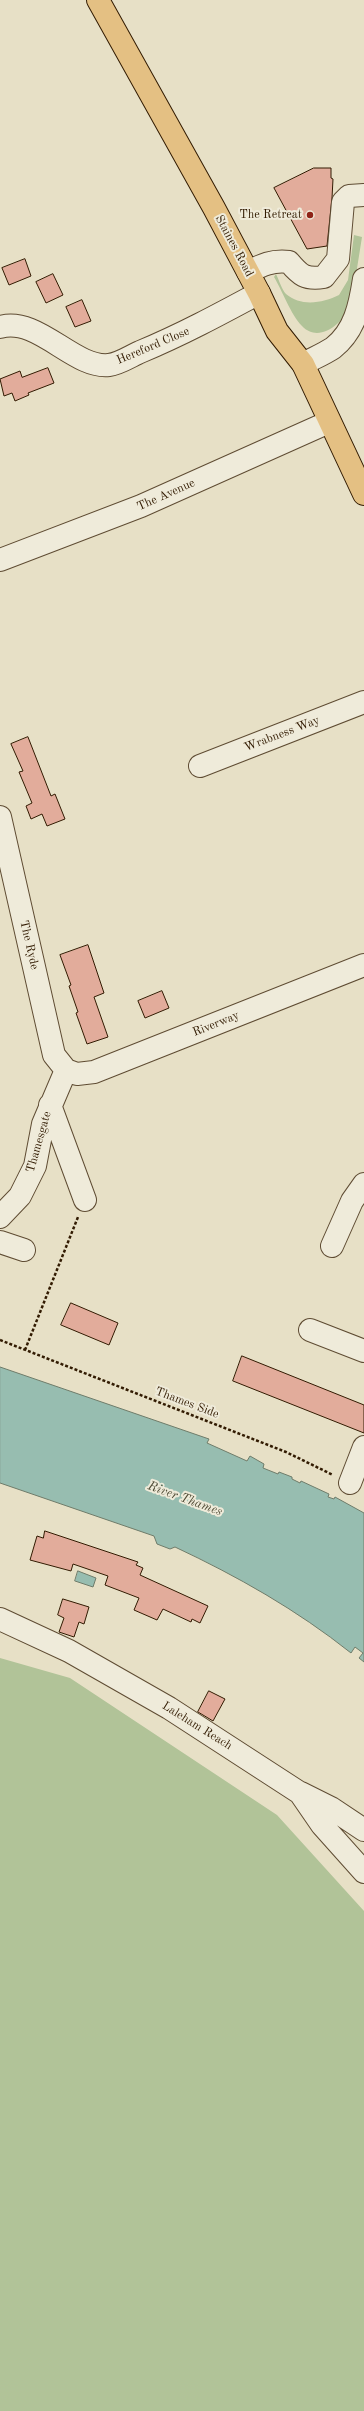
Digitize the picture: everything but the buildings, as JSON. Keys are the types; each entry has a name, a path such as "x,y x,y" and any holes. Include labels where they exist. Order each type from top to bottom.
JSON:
{"main road":[{"name":"Staines Road","path":"98,0 248,272 277,330 303,364 364,494"}],"street":[{"path":"248,272 268,262 284,261 289,262 297,273 304,276 314,279 324,277 338,259 343,202 349,196 364,195"},
{"path":"303,364 332,348 360,320 364,279"},
{"name":"Hereford Close","path":"0,325 28,328 92,363 109,365 184,333 259,293"},
{"name":"The Avenue","path":"0,560 141,506 329,422"},
{"name":"Wrabness Way","path":"200,766 364,702"},
{"name":"The Ryde","path":"0,817 54,1055 66,1070"},
{"name":"Riverway","path":"66,1070 77,1074 94,1072 364,965"},
{"name":"Thamesgate","path":"0,1217 20,1196 35,1166 42,1124 66,1070"},
{"name":"Thamesgate","path":"50,1105 85,1200"},
{"path":"332,1246 352,1200 364,1184"},
{"path":"0,1242 24,1250"},
{"path":"310,1330 364,1351"},
{"path":"350,1483 364,1447"},
{"name":"Laleham Reach","path":"0,1619 69,1651 169,1708 300,1793 322,1825 364,1872"},
{"path":"300,1793 331,1808 364,1830"}],"path":[{"path":"25,1350 73,1230"},
{"name":"Thames Side","path":"0,1340 286,1452 350,1483"}],"green space":[{"path":"354,235 362,237 351,306 342,319 330,329 316,333 309,331 302,326 294,316 274,277 276,274 286,294 298,301 319,302 339,295 348,280"},
{"path":"0,1658 70,1678 277,1815 364,1911 364,2411 0,2411"}],"water":[{"name":"River Thames","path":"0,1367 209,1439 207,1443 247,1461 250,1456 264,1464 263,1468 278,1474 279,1472 292,1477 292,1479 300,1483 301,1481 329,1494 328,1497 334,1499 335,1497 364,1513 364,1662 359,1658 363,1653 355,1647 351,1653 288,1608 244,1582 175,1547 170,1549 157,1544 154,1536 0,1483"},
{"path":"78,1571 96,1578 93,1587 75,1581"}],"place":[{"name":"The Retreat","path":"310,215"}]}
